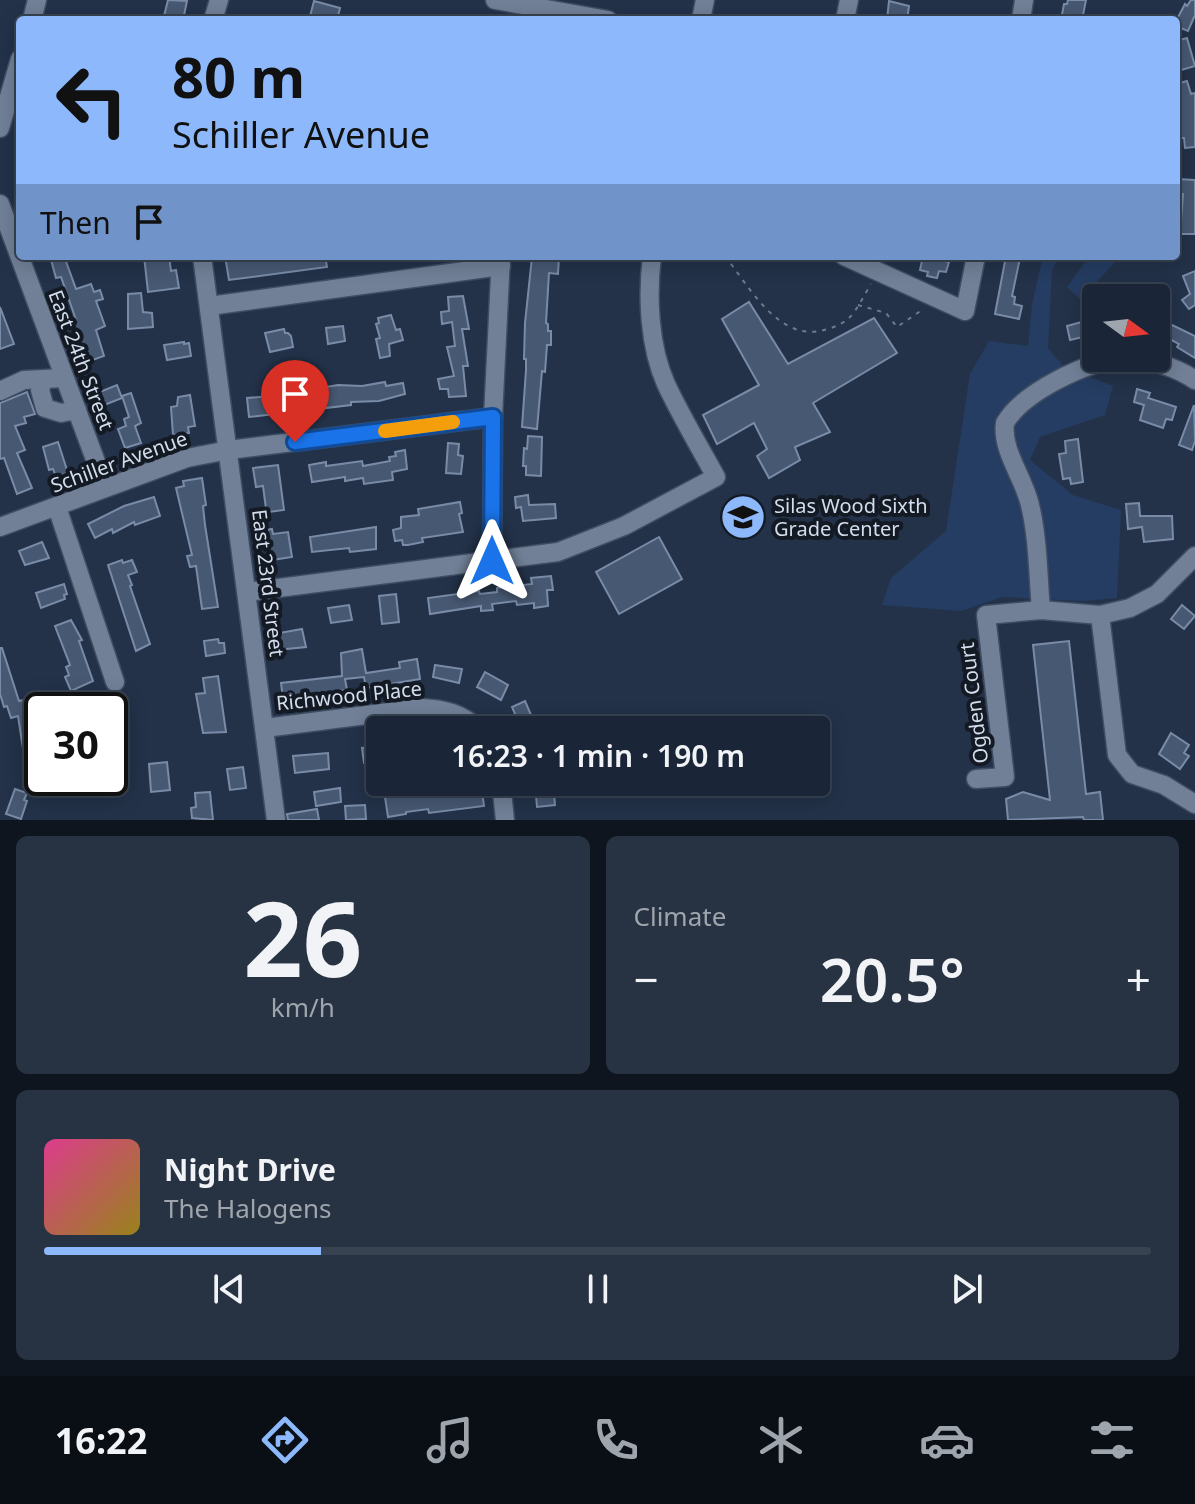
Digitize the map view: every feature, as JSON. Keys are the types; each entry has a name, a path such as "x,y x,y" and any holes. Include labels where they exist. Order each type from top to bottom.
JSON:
{"street":[{"path":"495,0 585,16"},
{"path":"0,128 16,73"},
{"name":"East 24th Street","path":"0,204 16,248"},
{"name":"East 24th Street","path":"21,260 105,486"},
{"name":"East 23rd Street","path":"203,260 276,820"},
{"path":"247,592 558,552 624,526 716,477 665,381 654,338 650,302 652,260"},
{"path":"853,260 965,311 975,260"},
{"path":"209,306 501,261 493,417 492,561"},
{"path":"1170,368 1195,380"},
{"path":"1041,610 1031,506 1020,473 1005,445 1005,423 1024,400 1082,370"},
{"path":"0,391 24,380 64,378"},
{"path":"43,381 40,390 45,408 61,413 77,410"},
{"name":"Schiller Avenue","path":"0,527 187,458 493,417"},
{"path":"57,507 115,682"},
{"name":"Ogden Court","path":"976,779 1005,777 986,615 1041,610 1100,615 1148,601 1195,556"},
{"path":"1100,615 1117,755 1132,774 1164,785 1195,804"},
{"name":"Richwood Place","path":"265,728 421,708 444,709 461,716"},
{"path":"502,796 505,820"}],"path":[{"path":"728,260 765,307 783,323 802,331 817,332 848,319 872,283"},
{"path":"858,305 886,313 897,327 930,305"}],"shaded area":[{"path":"1042,260 1057,260 1052,271 1048,348 1062,365 1113,386 1105,415 1040,437 1030,460 1073,495 1121,510 1117,598 1083,601 1002,597 961,611 882,605 891,578 946,531 970,374 989,341 1028,346 1032,305"},
{"path":"1087,260 1116,260 1095,284 1082,284 1081,300 1067,287"}],"building":[{"path":"168,0 187,1 184,16 164,16"},
{"path":"1068,0 1086,0 1083,16 1062,16 1064,4"},
{"path":"1195,0 1195,15 1188,31 1180,28 1179,16 1185,4 1187,6"},
{"path":"314,1 340,8 338,16 310,16"},
{"path":"889,1 909,6 908,16 887,16"},
{"path":"1187,38 1195,66 1180,70 1180,40"},
{"path":"1187,81 1191,94 1195,93 1195,147 1185,148 1184,138 1180,138 1180,83"},
{"path":"1180,179 1195,180 1195,234 1180,234 1183,194 1180,194"},
{"path":"51,260 65,260 76,289 91,284 94,292 100,290 103,299 96,301 105,326 96,330 104,356 87,362 61,277 56,278"},
{"path":"144,260 170,260 171,271 176,270 179,288 148,292"},
{"path":"226,260 326,260 327,267 229,280"},
{"path":"532,260 559,260 558,274 549,273 546,323 548,331 551,331 551,345 547,345 545,372 542,371 537,429 522,427 525,323"},
{"path":"922,260 949,262 946,272 939,271 937,278 927,276 928,272 920,270"},
{"path":"1005,260 1020,260 1012,296 1015,297 1014,304 1022,306 1019,319 995,314"},
{"path":"1195,271 1195,305 1189,309 1182,300 1190,294 1183,276"},
{"path":"141,293 143,312 152,313 153,327 128,329 128,294"},
{"path":"463,296 469,329 462,329 468,366 463,366 466,396 449,397 448,389 440,389 438,379 454,376 447,347 455,346 452,322 442,324 441,312 449,311 448,297"},
{"path":"749,302 788,364 874,318 897,353 813,403 830,432 795,447 800,460 769,478 757,456 767,449 754,423 717,444 703,415 759,385 722,319"},
{"path":"0,307 14,344 0,349"},
{"path":"391,315 403,340 389,344 390,356 380,358 376,324 379,323 378,318"},
{"path":"1082,322 1082,337 1070,340 1067,326"},
{"path":"1172,325 1195,336 1195,358 1170,339"},
{"path":"343,326 345,341 328,344 326,328"},
{"path":"284,329 291,336 293,347 270,352 265,333"},
{"path":"189,343 191,356 167,360 164,345"},
{"path":"385,382 386,386 403,383 405,394 379,401 351,402 351,405 249,417 247,398 315,392 314,389 338,385 362,386"},
{"path":"117,385 122,398 102,406 97,393"},
{"path":"1137,389 1150,393 1148,398 1176,407 1172,420 1166,419 1163,428 1140,420 1144,405 1134,402"},
{"path":"27,392 35,414 24,417 26,423 15,426 25,450 17,453 32,488 17,494 4,458 0,459 0,403"},
{"path":"131,393 141,423 135,426 141,443 125,448 118,429 126,426 124,419 129,417 122,396"},
{"path":"190,395 195,426 188,427 189,433 173,435 171,407 177,406 178,397"},
{"path":"1194,405 1195,441 1192,450 1179,445"},
{"path":"528,436 542,437 541,476 526,475 526,466 523,466"},
{"path":"1078,439 1083,482 1071,484 1070,478 1063,479 1059,454 1066,453 1065,441"},
{"path":"58,442 68,473 56,477 53,469 49,470 43,447"},
{"path":"448,443 459,444 458,455 463,456 461,474 446,473"},
{"path":"405,450 407,469 392,472 393,480 364,484 363,478 345,481 345,477 312,482 309,465 362,461 363,466 390,461 389,457 396,456 395,452"},
{"path":"278,465 284,510 269,512 263,486 256,487 253,468"},
{"path":"202,478 205,525 218,607 202,609 196,566 190,567 187,556 192,555 176,488 184,486 183,481"},
{"path":"528,495 529,505 555,504 556,518 523,521 521,507 516,508 515,497"},
{"path":"154,497 160,516 135,525 134,522 113,533 112,529 95,538 88,524 124,506"},
{"path":"460,502 463,532 422,538 423,542 408,545 403,545 402,540 395,541 393,530 401,528 401,517 419,515 418,509"},
{"path":"1139,503 1140,516 1172,516 1173,539 1144,542 1142,527 1128,529 1126,504"},
{"path":"376,527 376,549 312,552 310,537"},
{"path":"272,529 273,534 288,532 292,557 272,560 269,539 262,540 260,531"},
{"path":"659,537 682,579 619,614 596,572"},
{"path":"42,542 49,558 25,565 19,551"},
{"path":"122,560 123,563 132,560 137,572 128,575 150,644 136,651 108,565"},
{"path":"551,576 553,590 547,590 548,606 534,608 534,603 517,605 516,601 492,604 493,610 481,611 481,606 430,614 428,598 479,591 480,594 497,592 497,588 532,584 531,578"},
{"path":"64,584 65,599 41,608 36,593"},
{"path":"396,594 399,622 382,624 379,596"},
{"path":"349,605 352,620 331,623 328,608"},
{"path":"1182,605 1195,616 1184,629 1171,619"},
{"path":"71,620 82,640 79,641 93,681 71,691 65,677 69,675 66,667 70,665 55,626"},
{"path":"302,629 306,647 277,650 274,634"},
{"path":"218,639 219,643 224,643 225,653 206,656 204,641"},
{"path":"1069,641 1086,794 1100,792 1103,820 1084,820 1083,817 1008,820 1006,799 1023,792 1050,800 1033,645"},
{"path":"2,648 19,701 24,700 24,755 18,716 11,718 0,694"},
{"path":"362,649 366,673 400,668 399,662 417,659 420,679 366,688 364,677 345,679 347,690 283,699 281,683 342,676 341,653"},
{"path":"435,665 462,669 459,683 433,677"},
{"path":"485,672 508,685 501,700 477,687"},
{"path":"218,676 226,732 203,733 196,694 205,693 203,678"},
{"path":"525,701 531,716 516,716 512,707"},
{"path":"1171,733 1189,745 1184,753 1189,756 1180,769 1159,754"},
{"path":"362,748 366,748 366,763 364,763"},
{"path":"328,753 329,769 295,773 293,756"},
{"path":"167,762 170,790 151,792 149,764"},
{"path":"243,767 246,788 230,790 227,769"},
{"path":"340,788 341,802 316,806 314,792"},
{"path":"15,789 24,792 24,800 27,801 21,819 6,814"},
{"path":"210,792 213,820 192,818 191,808 196,807 195,793"},
{"path":"483,796 484,806 429,813 428,809 388,817 385,797"},
{"path":"536,796 554,796 555,805 537,807"},
{"path":"365,805 366,819 346,820 345,806"},
{"path":"317,809 319,820 288,820 287,814"}],"slow traffic":[{"path":"385,431 453,422"}],"place":[{"name":"Silas Wood Sixth Grade Center","path":"743,517"}],"route":[{"path":"295,442 493,417 492,561"}]}
